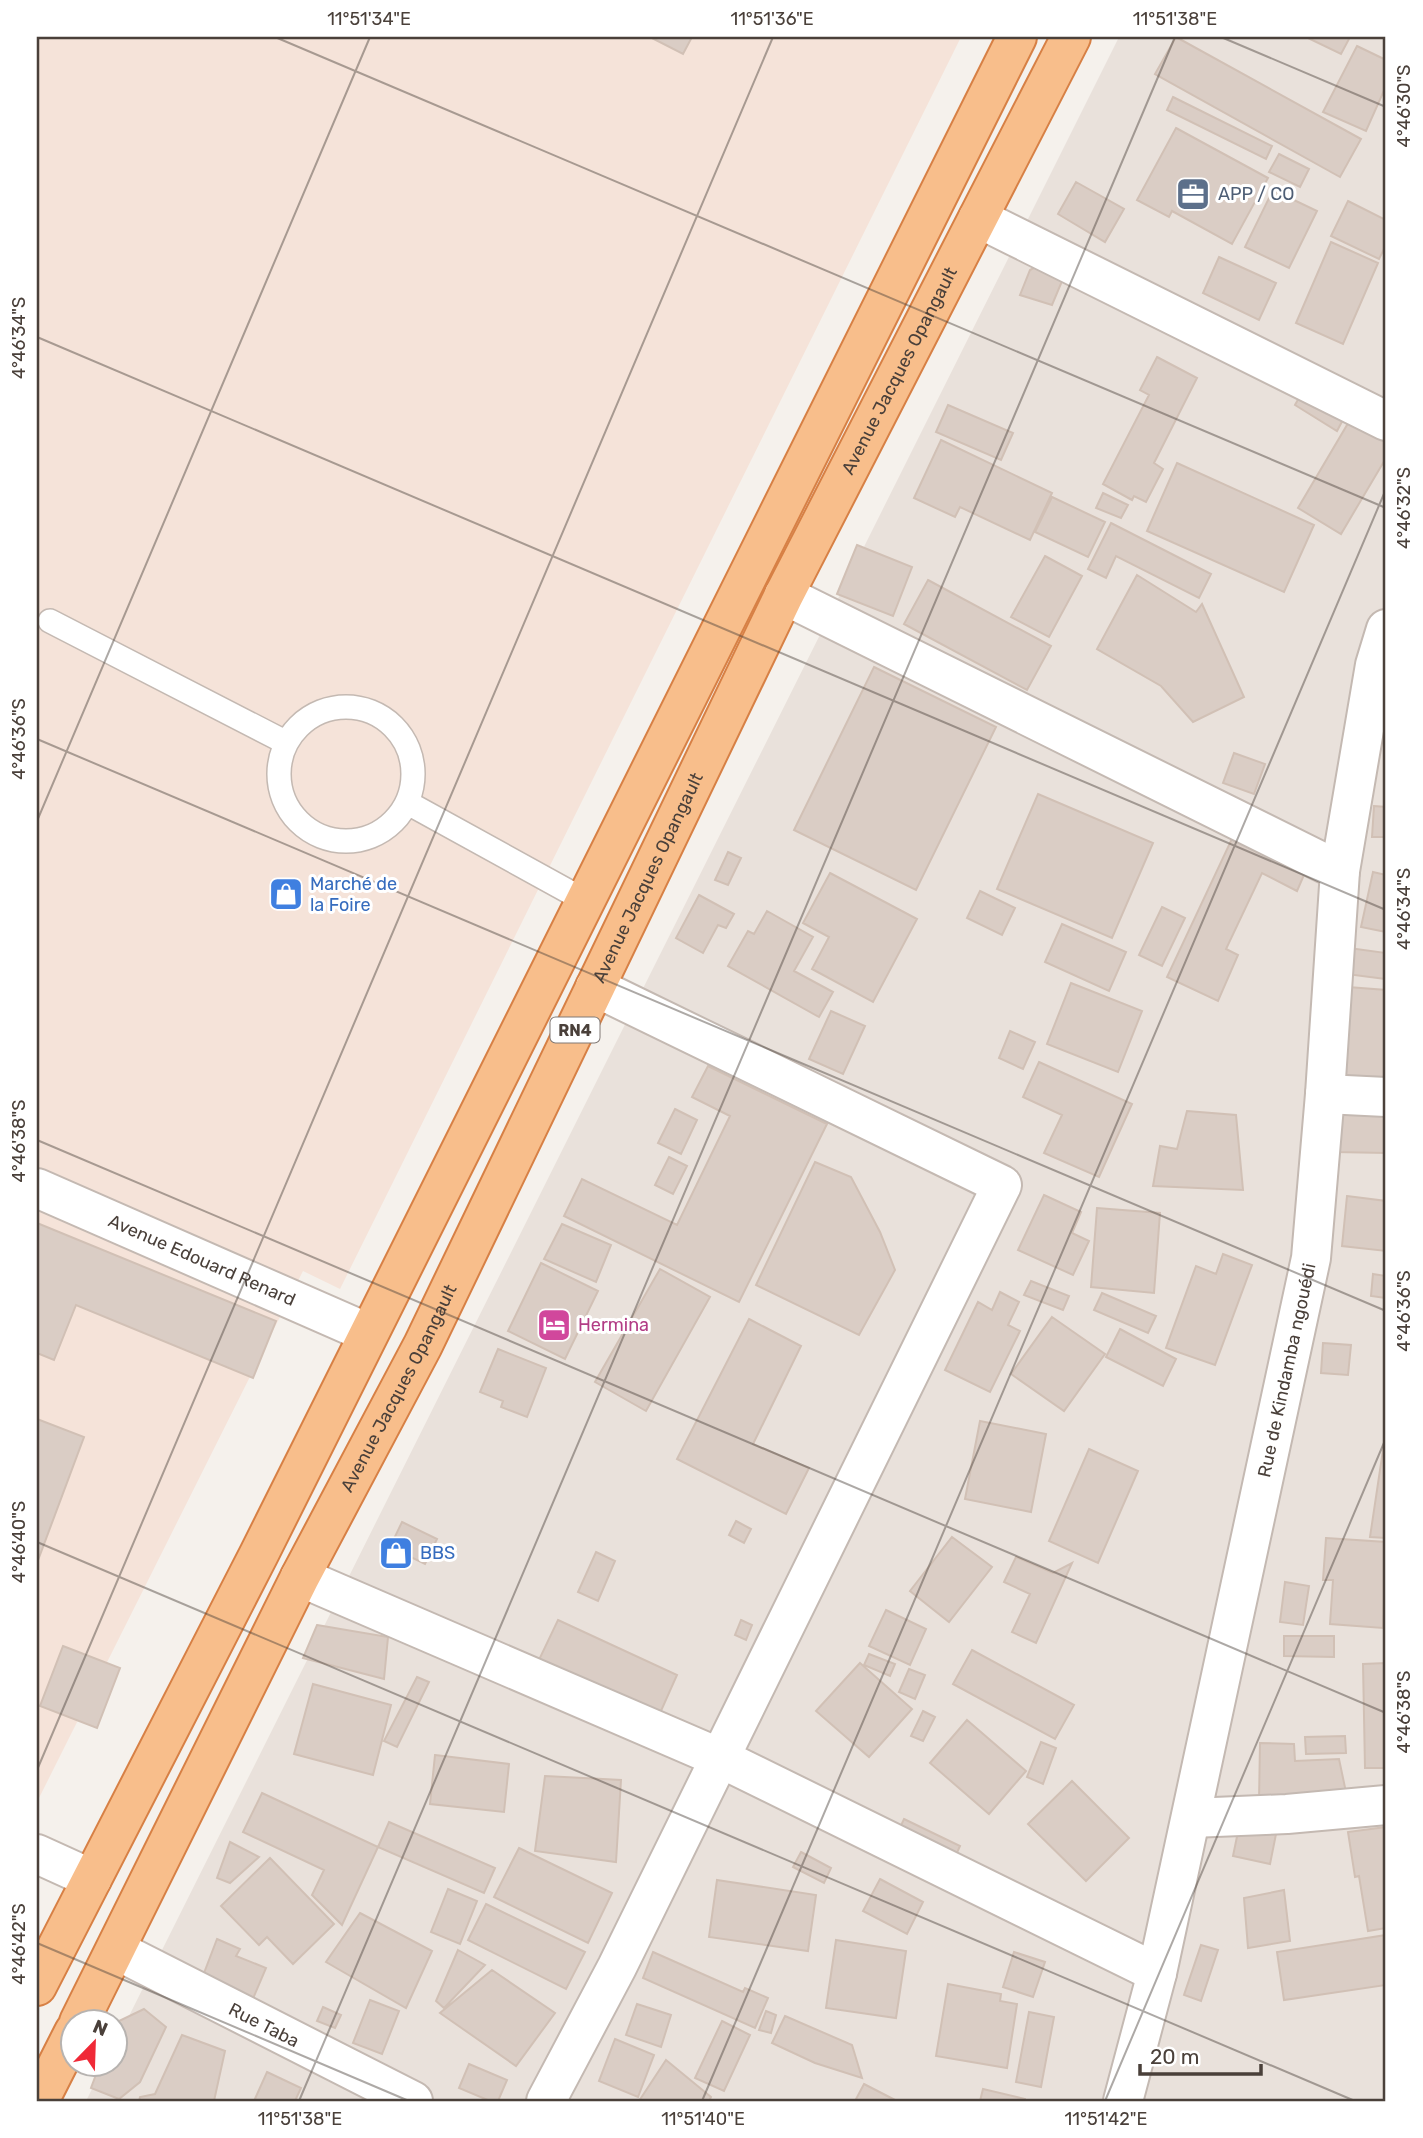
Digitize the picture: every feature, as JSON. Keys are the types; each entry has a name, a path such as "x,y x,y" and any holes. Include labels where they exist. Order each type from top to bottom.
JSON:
{"highway":[{"name":"RN4","path":"37,1986 259,1554 1017,37"},
{"name":"Avenue Jacques Opangault","path":"86,2008 300,1577 423,1345 784,595 1071,37"},
{"path":"39,2101 60,2060"}],"street":[{"path":"978,218 1386,421"},
{"path":"784,595 1340,871"},
{"name":"Rue de Kindamba ngouédi","path":"1123,2101 1157,1973 1311,1258 1340,871 1375,665 1386,629"},
{"path":"546,2101 617,1967 1002,1185 595,987"},
{"path":"1325,1094 1386,1097"},
{"name":"Avenue Edouard Renard","path":"37,1188 368,1333"},
{"path":"300,1577 720,1758 1157,1973"},
{"path":"1191,1818 1287,1814 1386,1805"},
{"path":"37,1854 92,1879"},
{"name":"Rue Taba","path":"116,1950 412,2101"}],"lane":[{"path":"50,621 285,742"},
{"path":"342,706 376,713 402,736 414,769 408,803 384,830 351,842 315,835 288,811 277,776 285,742 309,717 342,706"},
{"path":"408,803 584,900"}],"shaded area":[{"name":"Marché de la Foire","path":"37,37 961,37 340,1289 303,1271 37,1802"},
{"path":"1119,37 1386,37 1386,2101 86,2101 98,2078 130,2078 130,2014"}],"building":[{"path":"650,37 692,37 683,54"},
{"path":"1176,37 1361,139 1340,177 1155,74"},
{"path":"1306,37 1350,37 1341,54"},
{"path":"1357,46 1386,60 1386,86 1366,131 1323,112"},
{"path":"1173,97 1272,146 1266,159 1167,110"},
{"path":"1176,128 1268,178 1232,244 1172,211 1169,217 1137,200"},
{"path":"1279,154 1309,169 1300,187 1269,172"},
{"path":"1076,182 1124,209 1105,242 1058,214"},
{"path":"1273,190 1317,211 1289,268 1245,247"},
{"path":"1348,201 1386,220 1386,245 1379,259 1331,236"},
{"path":"1331,242 1378,263 1343,344 1296,323"},
{"path":"1219,257 1276,283 1259,320 1203,293"},
{"path":"1043,263 1065,274 1052,305 1020,295 1030,270"},
{"path":"1157,357 1197,378 1154,463 1163,469 1146,502 1134,496 1132,500 1103,484 1149,395 1140,390"},
{"path":"1304,389 1346,414 1337,431 1295,405"},
{"path":"948,405 1013,433 1001,460 936,432"},
{"path":"1350,420 1386,442 1386,458 1341,534 1298,508"},
{"path":"941,440 1052,493 1030,540 960,507 955,517 914,498"},
{"path":"1177,463 1314,525 1284,592 1147,531"},
{"path":"1103,493 1128,505 1121,518 1096,508"},
{"path":"1052,497 1105,522 1088,557 1035,532"},
{"path":"1111,523 1211,574 1199,598 1116,556 1106,578 1088,569"},
{"path":"857,545 912,567 893,616 837,594"},
{"path":"1045,556 1082,576 1049,637 1011,617"},
{"path":"1137,575 1196,612 1202,604 1244,697 1193,722 1161,686 1097,649"},
{"path":"928,580 1051,646 1027,690 904,624"},
{"path":"874,667 996,727 916,890 794,830"},
{"path":"1234,753 1265,764 1254,794 1223,783"},
{"path":"1038,794 1153,843 1112,938 997,889"},
{"path":"1374,806 1386,807 1386,837 1372,837"},
{"path":"1237,828 1310,861 1297,891 1262,873 1226,949 1238,955 1218,1001 1167,977"},
{"path":"728,852 741,858 728,885 715,880"},
{"path":"1373,872 1386,875 1386,932 1361,927"},
{"path":"830,873 917,919 873,1002 812,969 829,937 803,923"},
{"path":"980,891 1015,908 1002,935 967,918"},
{"path":"699,895 734,914 726,928 718,925 703,953 676,938"},
{"path":"1162,907 1185,918 1162,966 1139,955"},
{"path":"767,911 813,937 794,971 833,992 819,1017 728,966 748,931 754,934"},
{"path":"1062,924 1126,952 1109,991 1045,962"},
{"path":"1349,948 1386,953 1386,979 1346,974"},
{"path":"1071,983 1142,1011 1118,1072 1047,1044"},
{"path":"1348,987 1386,990 1386,1086 1341,1082"},
{"path":"831,1011 865,1026 843,1074 809,1059"},
{"path":"1010,1031 1035,1042 1023,1069 999,1058"},
{"path":"1039,1062 1132,1104 1099,1177 1044,1153 1062,1115 1023,1097"},
{"path":"708,1066 827,1124 739,1302 564,1216 582,1179 677,1225 730,1116 692,1097"},
{"path":"675,1109 697,1120 681,1154 658,1143"},
{"path":"1187,1111 1236,1115 1243,1190 1153,1186 1160,1146 1177,1149"},
{"path":"1337,1113 1386,1114 1386,1153 1335,1152"},
{"path":"669,1157 687,1166 673,1194 655,1185"},
{"path":"815,1162 851,1177 880,1232 895,1270 859,1335 756,1285"},
{"path":"1044,1195 1081,1212 1072,1233 1089,1241 1073,1275 1018,1250"},
{"path":"1347,1196 1386,1201 1386,1251 1342,1246"},
{"path":"1097,1208 1160,1213 1154,1293 1091,1287"},
{"path":"37,1223 276,1321 253,1378 76,1305 54,1360 37,1353"},
{"path":"562,1224 611,1245 596,1282 544,1259"},
{"path":"1223,1254 1252,1265 1215,1365 1166,1348 1196,1266 1216,1274"},
{"path":"541,1263 598,1291 565,1359 508,1331"},
{"path":"660,1269 710,1297 646,1411 595,1382"},
{"path":"1373,1274 1386,1276 1386,1298 1371,1296"},
{"path":"1031,1281 1069,1296 1063,1310 1024,1295"},
{"path":"1000,1292 1019,1302 1008,1325 1020,1331 990,1392 945,1370 978,1302 992,1310"},
{"path":"1102,1293 1156,1316 1148,1333 1094,1310"},
{"path":"1052,1317 1105,1354 1064,1411 1011,1374"},
{"path":"749,1319 801,1346 753,1444 809,1468 786,1514 677,1459"},
{"path":"1120,1329 1176,1359 1163,1386 1106,1357"},
{"path":"1323,1343 1351,1345 1348,1375 1321,1373"},
{"path":"498,1349 546,1368 527,1417 501,1407 503,1401 480,1392"},
{"path":"37,1419 84,1437 37,1563"},
{"path":"980,1421 1046,1434 1031,1512 965,1499"},
{"path":"1386,1430 1386,1538 1370,1537"},
{"path":"1089,1449 1138,1471 1098,1563 1049,1541"},
{"path":"736,1521 751,1529 744,1543 729,1535"},
{"path":"402,1522 437,1539 425,1564 390,1547"},
{"path":"952,1537 992,1567 949,1622 910,1591"},
{"path":"1326,1538 1386,1542 1383,1628 1330,1624 1333,1580 1323,1580"},
{"path":"596,1552 615,1561 598,1601 578,1592"},
{"path":"1016,1557 1053,1573 1072,1563 1036,1643 1012,1632 1030,1594 1004,1582"},
{"path":"1285,1582 1309,1586 1303,1625 1280,1622"},
{"path":"886,1610 926,1629 910,1665 869,1646"},
{"path":"558,1620 677,1675 657,1720 537,1664"},
{"path":"741,1620 752,1625 746,1640 735,1635"},
{"path":"317,1625 388,1637 384,1679 303,1658"},
{"path":"1284,1636 1334,1636 1334,1657 1284,1656"},
{"path":"63,1646 120,1668 97,1728 40,1706"},
{"path":"972,1650 1074,1705 1055,1739 953,1684"},
{"path":"869,1654 895,1664 890,1676 864,1665"},
{"path":"860,1663 912,1709 869,1757 816,1711"},
{"path":"1386,1663 1386,1768 1365,1768 1363,1664"},
{"path":"909,1669 925,1675 915,1699 899,1692"},
{"path":"417,1677 429,1682 397,1747 384,1741"},
{"path":"313,1684 391,1705 373,1775 294,1754"},
{"path":"923,1711 935,1717 923,1741 911,1736"},
{"path":"967,1720 1026,1771 989,1814 930,1763"},
{"path":"1345,1736 1346,1753 1306,1754 1305,1737"},
{"path":"1041,1742 1056,1748 1043,1784 1027,1777"},
{"path":"1260,1743 1294,1744 1295,1761 1339,1759 1347,1797 1259,1801"},
{"path":"435,1755 509,1764 504,1812 430,1804"},
{"path":"545,1776 621,1780 616,1862 535,1851"},
{"path":"1072,1781 1129,1838 1086,1881 1028,1824"},
{"path":"262,1793 378,1847 342,1925 312,1895 324,1870 243,1832"},
{"path":"904,1819 960,1846 952,1864 896,1836"},
{"path":"389,1822 495,1868 484,1893 378,1847"},
{"path":"1240,1822 1277,1829 1270,1864 1233,1856"},
{"path":"1386,1827 1386,1928 1368,1931 1348,1832"},
{"path":"230,1842 259,1857 230,1883 217,1878"},
{"path":"519,1848 612,1893 588,1943 494,1897"},
{"path":"801,1852 831,1868 824,1883 793,1867"},
{"path":"270,1858 334,1924 293,1964 267,1937 259,1945 221,1906"},
{"path":"880,1879 923,1902 907,1934 863,1911"},
{"path":"717,1880 816,1895 808,1951 709,1937"},
{"path":"448,1889 477,1901 460,1944 431,1932"},
{"path":"1284,1890 1290,1941 1248,1948 1244,1898"},
{"path":"486,1904 585,1952 566,1989 468,1940"},
{"path":"360,1913 432,1951 406,2008 326,1962"},
{"path":"1386,1935 1386,1985 1284,2000 1277,1952"},
{"path":"217,1939 240,1949 236,1956 266,1968 252,2001 201,1981"},
{"path":"836,1940 906,1951 896,2018 826,2008"},
{"path":"1201,1945 1218,1950 1201,2001 1184,1995"},
{"path":"458,1950 485,1965 444,2008 436,2001"},
{"path":"653,1952 743,1992 745,1988 768,1998 755,2028 643,1978"},
{"path":"1014,1952 1045,1962 1033,1997 1003,1987"},
{"path":"492,1970 555,2013 516,2066 440,2013"},
{"path":"948,1984 1001,1994 1000,2001 1017,2004 1007,2068 936,2056"},
{"path":"370,2000 399,2011 382,2054 353,2043"},
{"path":"637,2004 671,2015 661,2047 626,2035"},
{"path":"323,2007 341,2015 335,2028 317,2021"},
{"path":"144,2009 166,2027 140,2082 119,2099 91,2088 95,2078 130,2078 130,2016"},
{"path":"766,2011 776,2015 771,2033 759,2030"},
{"path":"1029,2012 1054,2017 1041,2087 1016,2082"},
{"path":"785,2016 852,2045 862,2078 815,2063 772,2043"},
{"path":"722,2021 750,2035 724,2091 695,2078"},
{"path":"182,2035 225,2051 214,2101 139,2101 140,2097 155,2094"},
{"path":"615,2039 654,2055 638,2097 599,2081"},
{"path":"666,2060 711,2097 709,2101 639,2101"},
{"path":"469,2064 507,2080 498,2101 490,2101 459,2088"},
{"path":"267,2072 301,2088 295,2101 254,2101"},
{"path":"864,2084 897,2101 855,2101"},
{"path":"983,2089 1025,2099 1025,2101 980,2101"}],"place":[{"name":"APP / CO","path":"1193,194"},
{"name":"Marché de la Foire","path":"286,894"},
{"name":"Hermina","path":"554,1325"},
{"name":"BBS","path":"396,1553"}]}
